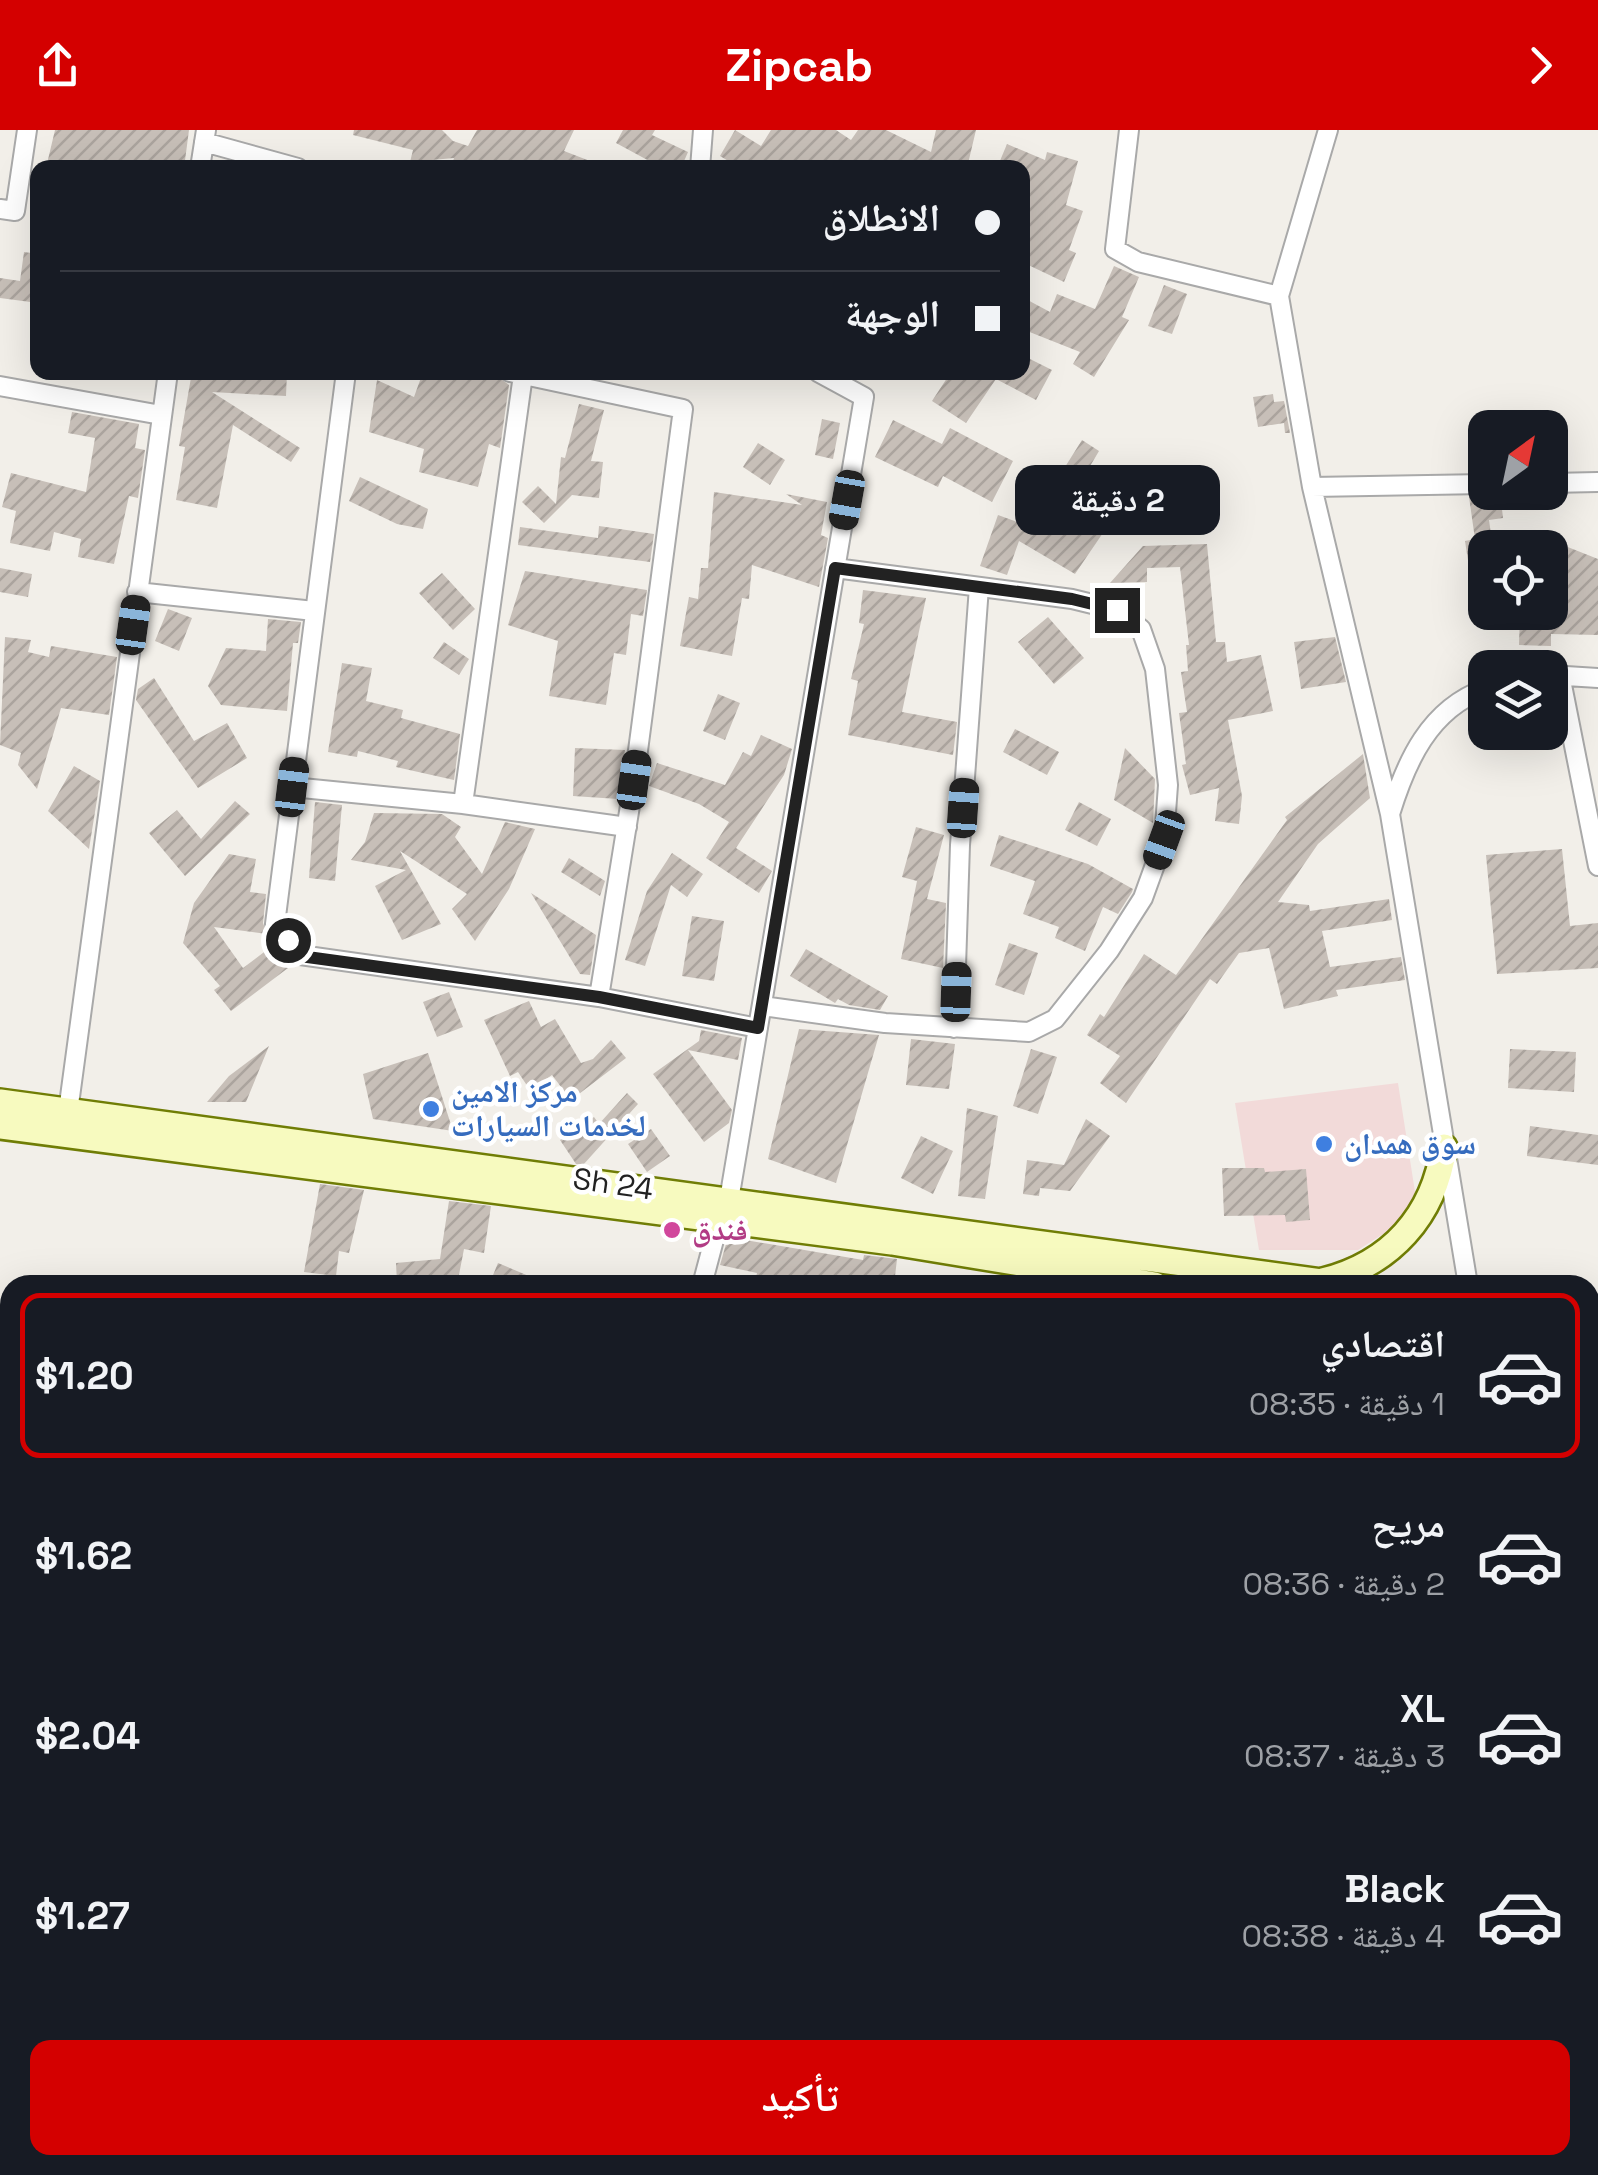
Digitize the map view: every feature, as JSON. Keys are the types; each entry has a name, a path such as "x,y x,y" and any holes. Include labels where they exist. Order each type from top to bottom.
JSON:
{"street":[{"path":"0,209 15,212 27,130"},
{"path":"701,160 703,130"},
{"path":"1129,130 1116,249 1138,262 1280,296"},
{"path":"1328,130 1280,296 1312,488 1390,814 1466,1275"},
{"path":"205,136 275,160"},
{"path":"66,1123 167,380"},
{"path":"345,380 274,924 300,956 599,997 758,1028"},
{"path":"464,804 516,380"},
{"path":"546,380 684,409 627,827 599,997"},
{"path":"705,1275 724,1210 762,1006 864,397 833,380"},
{"path":"0,386 162,415"},
{"path":"1568,483 1598,482"},
{"path":"1312,488 1468,484"},
{"path":"762,1006 954,1028 1029,1032 1055,1019 1144,898 1164,840 1167,804 1155,669 1141,630 1117,610 835,568"},
{"path":"954,1028 960,845 980,587"},
{"path":"137,592 314,611"},
{"path":"1568,676 1598,678"},
{"path":"1390,814 1414,749 1443,716 1468,700"},
{"path":"1568,733 1598,866"},
{"path":"292,787 464,804 627,827"},
{"name":"Sh 24","path":"0,1102 66,1123 724,1210 1265,1275"},
{"name":"Sh 24","path":"0,1126 66,1123"},
{"path":"1347,1275 1381,1257 1413,1227 1435,1190 1444,1147"},
{"name":"Sh 24","path":"724,1210 1095,1275"}],"shaded area":[{"name":"سوق همدان","path":"1398,1083 1415,1192 1408,1211 1394,1227 1358,1250 1259,1250 1235,1103"}],"building":[{"path":"55,130 189,130 185,160 48,160"},
{"path":"354,130 442,130 453,141 468,146 477,130 574,130 564,151 587,160 410,160 413,150 353,135"},
{"path":"623,130 655,130 652,135 688,152 684,160 647,160 616,143"},
{"path":"735,130 761,146 771,130 836,130 851,140 858,130 886,130 931,152 936,130 976,130 969,160 727,160 720,156"},
{"path":"1007,144 1045,160 1047,152 1078,161 1066,205 1083,211 1069,250 1076,253 1064,282 1030,266 1030,160 1000,160"},
{"path":"24,252 30,253 30,302 0,298 0,278 20,281"},
{"path":"1114,266 1139,277 1122,317 1129,320 1094,377 1073,364 1080,352 1030,332 1030,301 1050,312 1057,294 1095,309"},
{"path":"1164,285 1187,294 1172,334 1148,326"},
{"path":"1030,359 1052,370 1036,400 998,380 1030,380"},
{"path":"191,380 287,380 286,396 212,392 300,448 291,462 233,425 217,508 176,500 185,447 179,446"},
{"path":"377,380 414,397 420,380 502,380 509,385 500,448 489,444 478,487 419,472 424,449 369,432"},
{"path":"946,380 995,380 966,423 932,401"},
{"path":"1273,394 1274,402 1284,401 1290,433 1285,433 1284,423 1258,427 1253,397"},
{"path":"579,404 604,410 591,461 603,462 599,498 572,495 544,523 522,502 538,486 556,504 561,457 565,458"},
{"path":"72,412 139,424 135,448 145,450 138,498 129,496 114,564 78,557 81,539 54,532 50,551 10,543 16,511 2,507 11,473 86,492 95,438 68,433"},
{"path":"822,419 840,423 833,459 815,455"},
{"path":"893,420 942,444 950,428 1013,461 992,502 943,476 938,487 875,457"},
{"path":"1082,440 1099,451 1083,478 1065,467"},
{"path":"758,443 785,460 770,485 743,467"},
{"path":"360,477 428,509 423,529 397,524 349,501"},
{"path":"1102,487 1124,502 1075,574 1019,541 1007,575 980,566 998,515 1034,528 1052,494 1085,512"},
{"path":"714,492 802,505 786,494 827,502 821,535 828,538 819,587 752,565 749,599 742,598 732,656 680,646 689,597 698,599 701,568 708,568"},
{"path":"1471,510 1502,510 1503,518 1489,520 1490,530 1474,530"},
{"path":"599,526 654,534 650,562 518,545 520,527 598,538"},
{"path":"1207,544 1216,642 1225,642 1227,662 1261,655 1273,711 1228,720 1242,796 1239,824 1215,821 1219,788 1190,795 1182,765 1186,764 1179,713 1187,712 1181,672 1188,671 1189,645 1180,567 1147,568 1147,582 1110,583 1143,546"},
{"path":"1568,547 1598,559 1598,635 1551,634 1551,646 1519,645 1519,630 1568,630"},
{"path":"0,568 32,574 28,597 0,592"},
{"path":"525,571 647,590 643,616 631,614 626,655 614,653 606,705 549,696 558,641 508,625"},
{"path":"442,573 475,609 453,630 419,593"},
{"path":"863,590 926,598 902,712 957,722 953,755 848,735 858,681 851,679 864,624 859,623"},
{"path":"168,609 192,618 179,651 155,641"},
{"path":"1048,617 1084,658 1054,684 1018,642"},
{"path":"268,619 301,622 298,643 293,643 287,711 221,705 208,686 226,648 266,651"},
{"path":"5,637 31,640 28,652 49,657 51,646 117,657 109,715 61,708 37,789 18,765 21,753 0,745"},
{"path":"1335,637 1346,682 1301,689 1294,642"},
{"path":"444,642 469,659 459,675 433,658"},
{"path":"342,663 372,668 366,701 403,710 401,718 460,734 454,780 396,767 398,761 358,751 357,757 328,752"},
{"path":"154,678 194,741 227,723 247,758 198,788 136,700 138,689"},
{"path":"718,694 740,703 725,740 703,731"},
{"path":"1015,729 1059,752 1047,775 1003,752"},
{"path":"761,735 792,749 784,775 736,848 772,871 759,893 706,858 729,822 699,804 649,786 657,763 725,785 743,752 751,756"},
{"path":"575,748 625,750 618,799 573,796"},
{"path":"1125,748 1155,779 1153,823 1114,800"},
{"path":"1363,754 1370,798 1318,844 1278,902 1309,905 1310,911 1389,899 1392,920 1322,931 1330,967 1401,957 1405,980 1336,990 1338,996 1284,1009 1269,948 1239,953 1217,984 1210,979 1126,1103 1100,1083 1120,1056 1087,1035 1100,1014 1104,1017 1144,954 1176,975 1287,820 1285,817"},
{"path":"74,766 100,781 89,849 48,811"},
{"path":"235,801 250,814 185,876 149,833 177,810 201,839"},
{"path":"315,802 342,805 335,881 309,878"},
{"path":"1079,802 1111,819 1097,846 1065,830"},
{"path":"374,813 442,814 461,827 455,837 482,874 505,822 535,829 509,889 475,941 452,909 467,894 400,851 441,924 402,940 375,886 406,870 351,860 365,842"},
{"path":"916,827 944,835 927,899 946,903 943,968 901,959 917,881 902,877"},
{"path":"999,835 1088,864 1133,889 1132,892 1118,914 1103,907 1085,951 1055,938 1059,927 1023,914 1035,881 990,866"},
{"path":"1562,849 1570,926 1598,923 1598,968 1497,974 1486,855"},
{"path":"672,853 703,874 687,897 671,885 645,966 625,960 647,891"},
{"path":"229,854 256,859 250,892 266,894 263,923 267,934 214,927 243,968 272,946 288,968 231,1011 214,990 220,986 183,943 194,903"},
{"path":"569,858 605,881 600,896 561,872"},
{"path":"531,893 596,935 590,975 580,974"},
{"path":"692,916 724,921 714,981 682,976"},
{"path":"1009,943 1038,953 1024,995 995,985"},
{"path":"806,949 888,996 880,1010 849,1005 838,999 835,1003 790,976"},
{"path":"449,992 463,1027 437,1037 423,1002"},
{"path":"529,1001 541,1027 555,1019 581,1063 593,1059 611,1040 626,1058 571,1100 552,1075 530,1090 518,1072 510,1076 484,1020"},
{"path":"799,1029 879,1035 836,1183 768,1159"},
{"path":"701,1030 742,1038 738,1060 688,1050 732,1110 729,1123 704,1142 653,1074 699,1041"},
{"path":"911,1039 955,1044 949,1089 906,1085"},
{"path":"269,1046 246,1102 207,1102 229,1076"},
{"path":"1031,1049 1057,1057 1038,1114 1013,1106"},
{"path":"1510,1049 1576,1052 1574,1092 1508,1088"},
{"path":"428,1053 453,1131 373,1119 363,1074"},
{"path":"627,1093 638,1104 583,1165 576,1164 560,1140 594,1117 599,1124"},
{"path":"967,1108 998,1116 985,1199 958,1196"},
{"path":"1086,1119 1110,1136 1070,1191 1040,1188 1039,1196 1023,1194 1027,1160 1064,1165"},
{"path":"1530,1126 1598,1135 1598,1165 1527,1156"},
{"path":"651,1129 670,1156 647,1172 628,1144"},
{"path":"921,1136 953,1151 933,1194 901,1178"},
{"path":"1222,1168 1264,1168 1265,1172 1306,1169 1310,1220 1286,1222 1285,1215 1224,1216"},
{"path":"320,1184 364,1190 349,1253 339,1251 336,1275 304,1272"},
{"path":"449,1201 491,1206 484,1253 464,1249 459,1275 397,1275 396,1263 440,1259"},
{"path":"728,1237 863,1260 864,1255 897,1259 895,1275 756,1275 720,1265"},
{"path":"498,1263 526,1275 493,1275"}],"place":[{"name":"مركز الامين لخدمات السيارات","path":"431,1109"},
{"name":"سوق همدان","path":"1324,1144"},
{"name":"فندق","path":"672,1230"}],"route":[{"path":"288,940 300,956 599,997 758,1028 835,568 1072,599 1117,610"}]}
